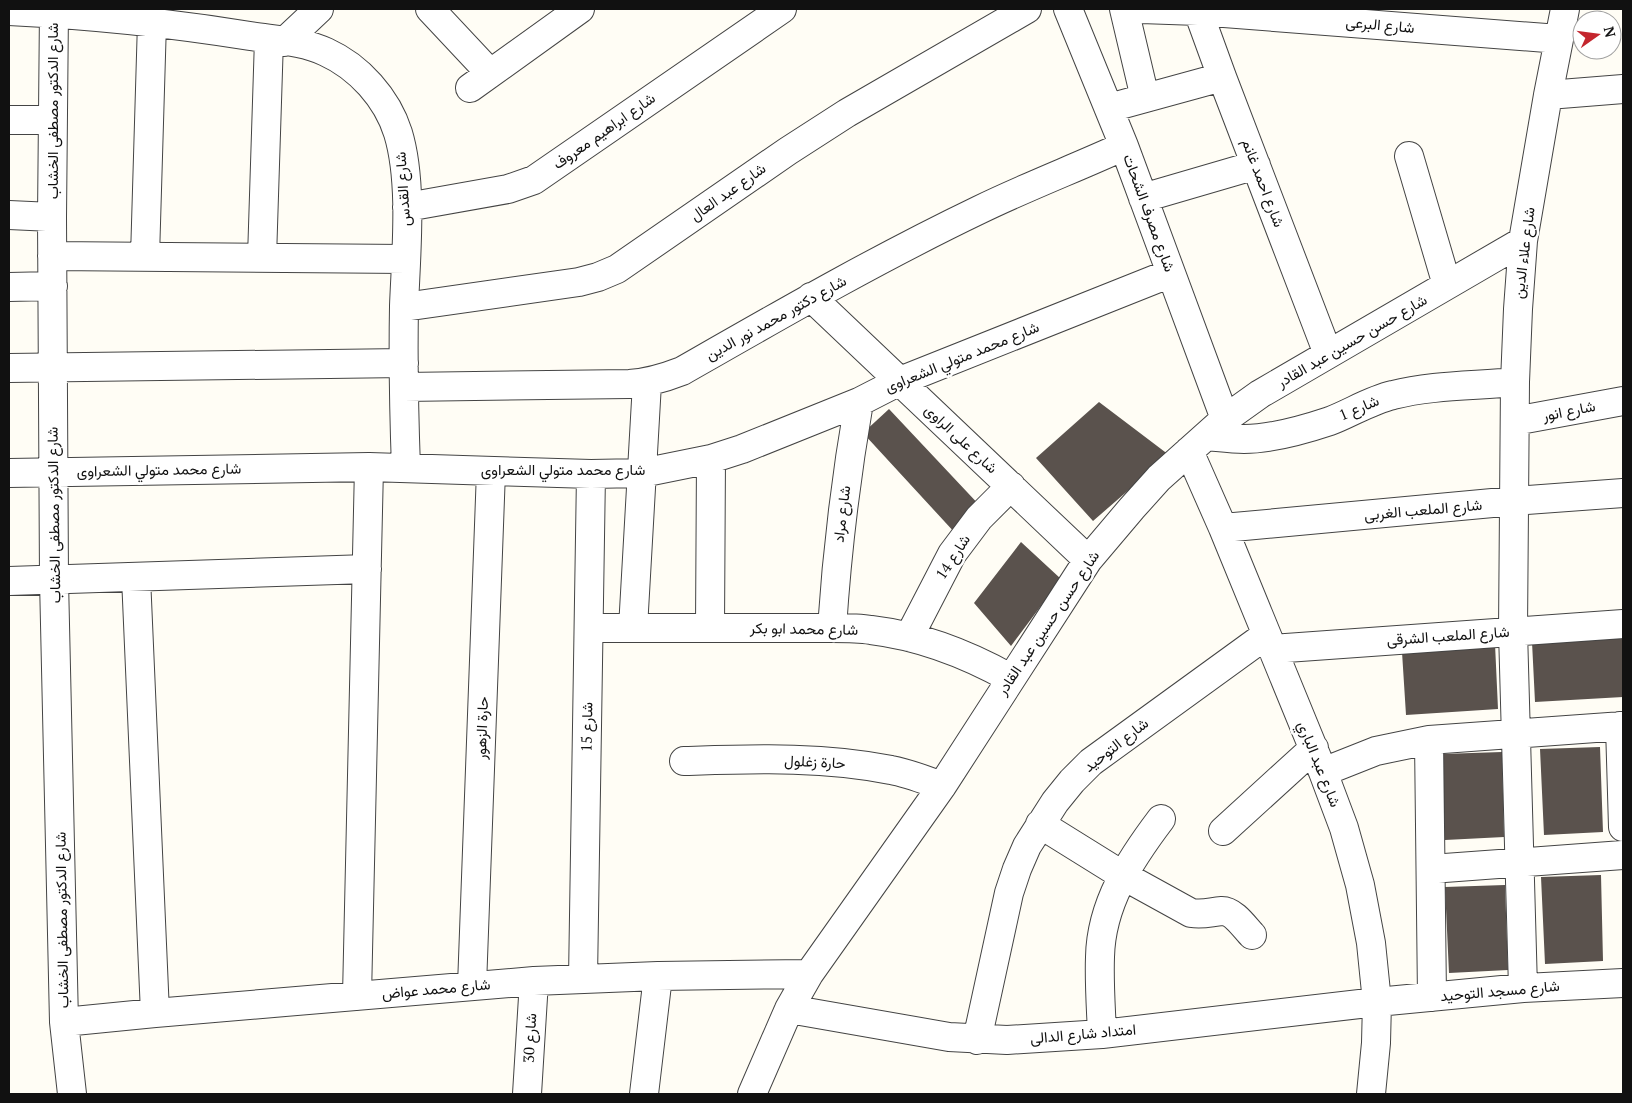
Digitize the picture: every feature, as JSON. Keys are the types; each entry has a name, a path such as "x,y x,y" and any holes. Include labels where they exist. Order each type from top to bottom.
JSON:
{"street":[{"path":"262,258 276,40 319,9"},
{"path":"430,9 480,80 580,9"},
{"name":"شارع ابراهيم معروف","path":"407,207 508,189 534,180 782,9"},
{"name":"شارع عبد العال","path":"404,307 579,282 617,269 788,151 847,113 1027,9"},
{"name":"شارع مصرف الشحات","path":"1068,9 1124,146 1171,273 1207,435"},
{"path":"1124,9 1145,98"},
{"name":"شارع البرعى","path":"1141,9 1198,11 1559,39"},
{"name":"شارع علاء الدين","path":"1522,988 1513,631 1514,421 1518,309 1523,241 1565,9"},
{"name":"شارع القدس","path":"9,11 123,14 152,22 206,18 276,40 301,44 325,51 350,66 370,84 387,107 398,132 404,161 407,207 404,307 406,468"},
{"name":"شارع الدكتور مصطفى الخشاب","path":"54,11 52,120 54,580 64,1022 72,1094"},
{"name":"شارع احمد غانم","path":"1198,11 1328,354"},
{"path":"145,257 152,22"},
{"path":"1109,108 1222,77"},
{"path":"1548,95 1623,89"},
{"path":"9,120 52,120"},
{"name":"شارع دكتور محمد نور الدين","path":"9,368 53,366 404,375 629,384 647,383 682,371 811,297 895,252 980,210 1124,146"},
{"path":"1409,156 1448,285"},
{"path":"1143,198 1256,165"},
{"path":"9,216 52,217"},
{"name":"شارع حسن حسين عبد القادر","path":"752,1094 789,1009 809,974 942,786 1088,560 1159,478 1207,435 1260,394 1523,241"},
{"path":"52,256 406,259"},
{"name":"شارع محمد متولي الشعراوى","path":"9,473 369,467 591,474 642,473 711,459 786,432 860,402 900,381 1171,273"},
{"path":"9,287 53,286"},
{"name":"شارع على الراوى","path":"811,297 1088,560"},
{"name":"شارع 1","path":"1207,435 1245,439 1281,434 1331,420 1392,395 1413,391 1515,382"},
{"path":"633,628 647,383"},
{"name":"شارع انور","path":"1514,421 1623,401"},
{"name":"شارع مراد","path":"832,628 841,514 860,402"},
{"name":"شارع عبد الباري","path":"1207,435 1223,528 1319,760 1344,828 1360,885 1371,943 1378,1002 1371,1094"},
{"path":"710,628 711,459"},
{"path":"357,996 369,467"},
{"name":"حارة الزهور","path":"472,986 491,471"},
{"name":"شارع 15","path":"583,979 591,474"},
{"name":"شارع 14","path":"909,637 952,554 979,518 1010,486"},
{"name":"شارع الملعب الغربى","path":"1223,528 1514,501 1623,493"},
{"path":"9,581 367,569"},
{"path":"136,577 155,1013"},
{"name":"شارع الملعب الشرقى","path":"1269,642 1623,624"},
{"name":"شارع محمد ابو بكر","path":"589,628 832,628 871,630 909,637 944,647 970,657 1010,678"},
{"name":"شارع التوحيد","path":"977,1040 1009,893 1027,846 1040,824 1072,781 1091,762 1269,642"},
{"path":"1223,831 1319,760 1429,740 1622,726 1623,827"},
{"path":"1429,740 1432,997"},
{"name":"حارة زغلول","path":"684,761 754,759 850,763 892,770 942,786"},
{"path":"1102,1034 1100,956 1104,928 1111,901 1122,875 1161,819"},
{"path":"1040,824 1122,875 1191,913 1202,915 1224,911 1232,914 1252,935"},
{"path":"1430,869 1623,855"},
{"name":"شارع محمد عواض","path":"64,1022 534,981 658,976 809,974"},
{"path":"644,1094 658,976"},
{"name":"شارع 30","path":"527,1094 534,981"},
{"name":"شارع مسجد التوحيد","path":"1378,1002 1522,988 1623,983"},
{"name":"امتداد شارع الدالى","path":"789,1009 949,1037 977,1040 1007,1040 1102,1034 1378,1002"}],"building":[{"path":"1099,402 1169,455 1093,521 1036,458"},
{"path":"889,409 983,509 956,534 863,433"},
{"path":"1021,542 1061,579 1011,646 974,603"},
{"path":"1623,634 1623,697 1535,702 1532,642"},
{"path":"1495,644 1498,709 1406,715 1402,652"},
{"path":"1600,747 1603,832 1544,835 1540,749"},
{"path":"1502,752 1504,837 1445,840 1442,754"},
{"path":"1601,875 1603,961 1545,964 1541,877"},
{"path":"1505,885 1508,970 1449,973 1445,887"}]}
